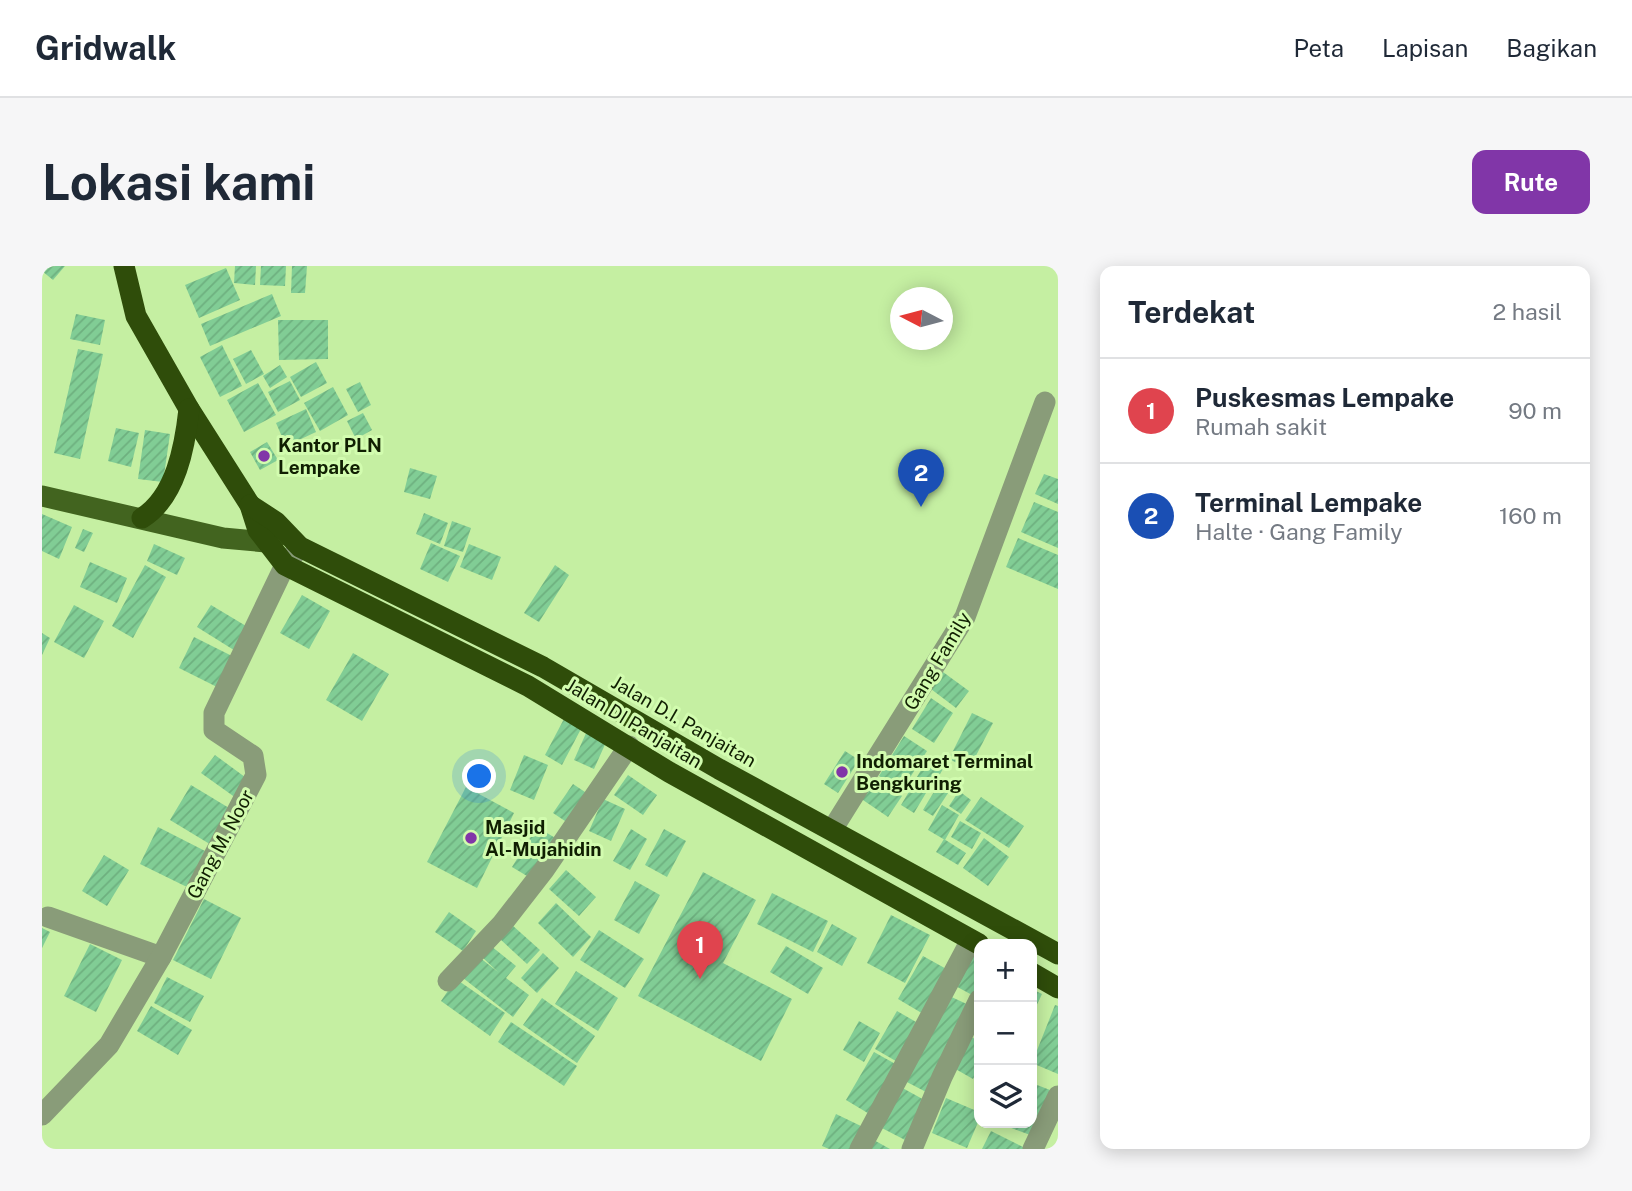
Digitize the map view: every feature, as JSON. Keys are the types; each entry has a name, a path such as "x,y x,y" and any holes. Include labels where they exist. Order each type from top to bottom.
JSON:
{"highway":[{"path":"124,266 136,316 189,409 250,505"},
{"path":"142,518 153,510 171,482 182,452 189,409"},
{"name":"Jalan D.I. Panjaitan","path":"250,505 293,539 543,667 719,769 1058,954"},
{"name":"Jalan DI Panjaitan","path":"250,505 258,530 285,565 528,686 974,941"},
{"path":"927,915 941,890"},
{"path":"1037,976 1058,988"}],"main road":[{"path":"42,496 223,538 266,542 293,539"}],"street":[{"name":"Gang Family","path":"832,830 965,617 1045,402"},
{"path":"285,565 293,539"},
{"name":"Gang M. Noor","path":"42,1115 109,1045 161,957 256,775 257,766 253,757 215,730 214,713 285,565"},
{"path":"448,981 502,924 544,870 629,746"},
{"path":"48,917 161,957"},
{"path":"860,1149 974,944"},
{"path":"912,1149 942,1077 978,1002"},
{"path":"1033,1149 1058,1096"}],"building":[{"path":"42,266 65,266 53,280 42,271"},
{"path":"235,266 256,266 255,285 234,283"},
{"path":"261,266 286,266 285,286 260,285"},
{"path":"292,266 307,266 305,293 291,293"},
{"path":"226,268 240,300 199,318 185,285"},
{"path":"272,294 281,316 210,346 201,324"},
{"path":"76,314 105,320 100,345 70,339"},
{"path":"278,320 328,320 328,359 279,360"},
{"path":"222,345 242,386 220,397 200,357"},
{"path":"78,349 103,354 80,459 54,453"},
{"path":"251,350 264,374 246,384 233,359"},
{"path":"316,362 327,383 301,397 290,377"},
{"path":"280,365 287,377 270,388 263,376"},
{"path":"290,381 300,400 278,412 268,392"},
{"path":"360,382 371,405 358,412 346,389"},
{"path":"258,383 276,415 244,432 227,400"},
{"path":"333,387 348,415 320,431 304,403"},
{"path":"306,409 316,432 286,446 276,423"},
{"path":"363,413 372,430 356,439 347,421"},
{"path":"116,428 139,433 131,467 108,461"},
{"path":"145,430 170,434 163,482 138,479"},
{"name":"Kantor PLN Lempake","path":"267,442 278,460 260,470 250,452"},
{"path":"410,468 437,476 430,499 404,492"},
{"path":"1044,474 1058,479 1058,504 1035,494"},
{"path":"1034,502 1058,512 1058,548 1021,532"},
{"path":"424,513 448,523 440,544 416,534"},
{"path":"42,514 72,527 59,559 42,551"},
{"path":"452,521 471,528 463,552 444,546"},
{"path":"83,529 93,533 84,552 75,548"},
{"path":"1018,538 1058,555 1058,589 1006,567"},
{"path":"431,543 460,556 448,582 420,569"},
{"path":"154,544 185,558 177,575 147,561"},
{"path":"469,544 501,557 492,580 460,567"},
{"path":"90,562 127,578 117,603 80,587"},
{"path":"145,565 166,577 133,638 112,626"},
{"path":"555,565 569,575 539,622 524,613"},
{"path":"302,595 330,611 309,649 280,633"},
{"path":"74,605 104,621 84,658 54,642"},
{"path":"211,605 251,629 237,652 197,627"},
{"path":"42,633 50,638 42,655"},
{"path":"194,637 236,658 221,689 179,668"},
{"path":"353,653 389,674 362,721 326,700"},
{"path":"943,672 969,691 956,708 931,689"},
{"path":"931,698 953,713 934,743 912,729"},
{"path":"972,713 993,723 969,769 949,759"},
{"path":"565,717 582,727 562,765 545,755"},
{"path":"587,731 607,740 594,769 574,760"},
{"path":"904,736 927,751 902,790 879,776"},
{"name":"Indomaret Terminal Bengkuring","path":"845,751 859,760 838,793 824,784"},
{"path":"215,755 249,780 236,798 201,773"},
{"path":"524,755 548,765 534,800 510,790"},
{"path":"928,759 943,769 931,789 915,780"},
{"path":"628,775 657,795 643,815 614,795"},
{"path":"874,777 902,796 888,817 860,798"},
{"path":"941,780 952,787 933,816 923,810"},
{"path":"573,784 591,796 571,825 553,813"},
{"path":"191,785 234,811 213,846 170,820"},
{"path":"913,785 926,793 914,813 901,805"},
{"name":"Masjid Al-Mujahidin","path":"466,787 514,813 477,888 427,862"},
{"path":"959,791 971,800 961,814 949,806"},
{"path":"981,797 1024,826 1009,848 965,820"},
{"path":"603,799 625,809 611,841 589,831"},
{"path":"942,805 959,815 945,840 928,830"},
{"path":"960,821 981,833 972,849 951,837"},
{"path":"158,827 209,853 191,889 140,864"},
{"path":"537,827 557,839 532,879 512,867"},
{"path":"631,829 647,839 630,870 613,861"},
{"path":"664,829 686,841 667,877 645,865"},
{"path":"984,838 1009,857 988,886 963,868"},
{"path":"944,839 966,853 958,865 936,852"},
{"path":"104,855 129,870 107,906 82,891"},
{"path":"566,870 596,897 579,916 549,889"},
{"path":"703,872 756,900 723,963 792,999 761,1061 638,996"},
{"path":"635,881 660,895 639,934 614,920"},
{"path":"772,893 828,921 813,952 757,924"},
{"path":"204,899 241,918 211,979 173,960"},
{"path":"556,903 591,937 573,957 538,923"},
{"path":"449,912 476,931 463,951 435,932"},
{"path":"891,915 930,935 905,983 867,963"},
{"path":"832,924 857,938 842,966 817,952"},
{"path":"512,925 540,950 527,964 500,939"},
{"path":"42,928 50,932 42,948"},
{"path":"599,930 644,959 625,988 580,960"},
{"path":"90,944 122,960 96,1012 64,996"},
{"path":"491,946 516,966 506,978 529,995 513,1017 463,978 479,957 498,972 482,957"},
{"path":"786,946 823,968 808,994 770,972"},
{"path":"967,951 974,955 974,996 950,983"},
{"path":"543,953 559,968 537,993 521,978"},
{"path":"923,956 950,971 925,1015 898,999"},
{"path":"576,971 618,998 598,1031 555,1004"},
{"path":"167,977 204,996 190,1022 154,1003"},
{"path":"456,979 505,1013 490,1036 441,1001"},
{"path":"1037,992 1042,994 1037,1004"},
{"path":"945,994 971,1006 928,1093 903,1080"},
{"path":"542,998 595,1036 577,1063 523,1025"},
{"path":"1055,1005 1058,1006 1058,1074 1037,1065 1037,1050"},
{"path":"151,1006 192,1030 178,1055 137,1031"},
{"path":"897,1011 923,1026 901,1064 875,1049"},
{"path":"859,1021 880,1033 864,1062 843,1050"},
{"path":"511,1022 577,1066 564,1086 498,1042"},
{"path":"969,1036 974,1038 973,1079 952,1067"},
{"path":"874,1052 899,1066 871,1115 846,1100"},
{"path":"897,1085 928,1102 907,1141 876,1125"},
{"path":"1037,1085 1050,1090 1037,1125"},
{"path":"946,1098 974,1110 976,1128 967,1148 932,1133"},
{"path":"836,1114 863,1127 853,1149 829,1149 822,1146"},
{"path":"1011,1128 1036,1128 1033,1136"},
{"path":"991,1131 1027,1149 982,1149"},
{"path":"872,1139 890,1149 867,1149"}],"place":[{"name":"Kantor PLN Lempake","path":"264,456"},
{"name":"Terminal Lempake","path":"921,507"},
{"name":"Indomaret Terminal Bengkuring","path":"842,772"},
{"name":"Masjid Al-Mujahidin","path":"471,838"},
{"name":"Puskesmas Lempake","path":"700,979"}]}
